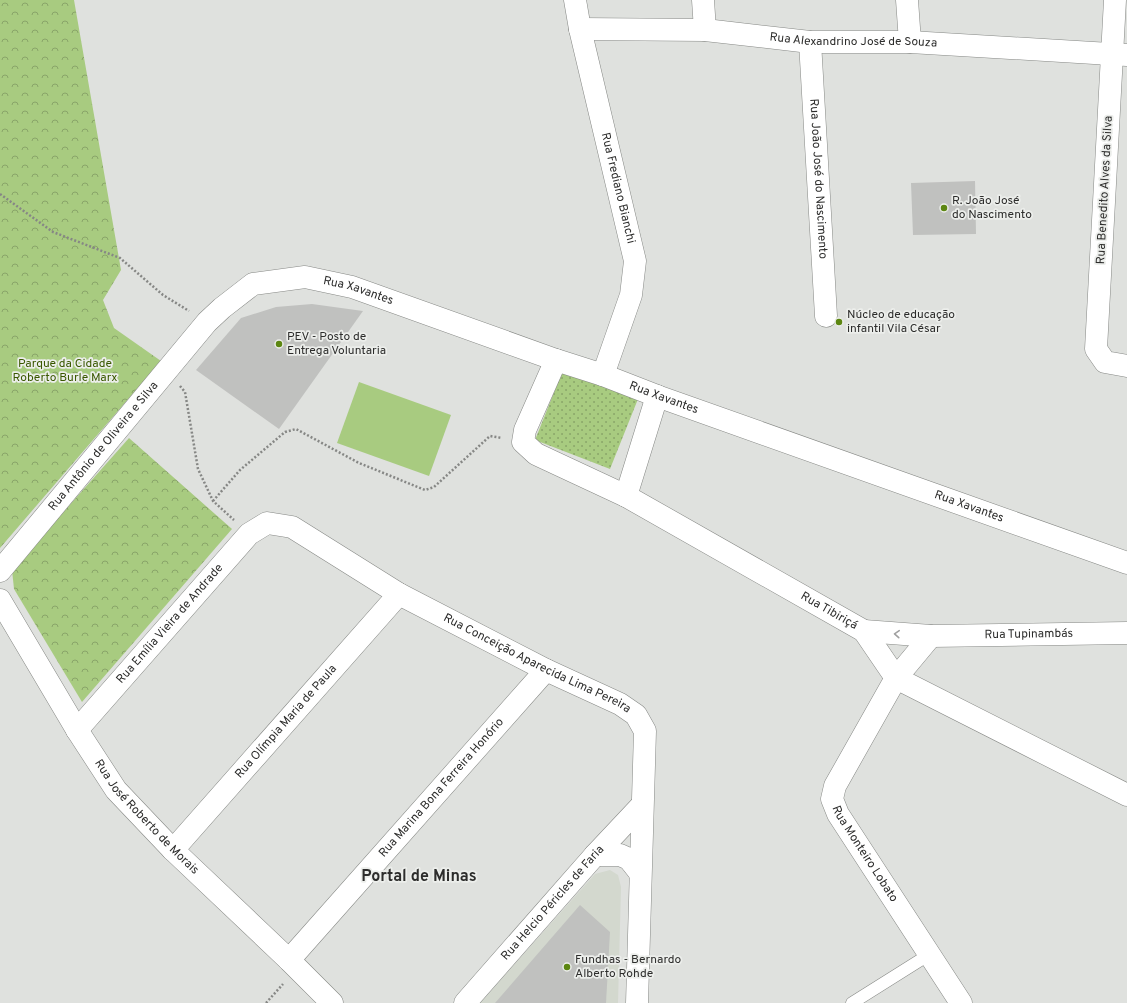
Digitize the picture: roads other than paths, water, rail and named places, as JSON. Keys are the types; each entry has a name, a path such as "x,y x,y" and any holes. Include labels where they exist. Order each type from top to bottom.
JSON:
{"street":[{"name":"Rua Frediano Bianchi","path":"575,0 580,29 635,261 631,295 604,375"},
{"path":"703,0 705,30"},
{"path":"907,0 910,42"},
{"name":"Rua Benedito Alves da Silva","path":"1115,0 1120,55 1096,349 1105,362 1124,366"},
{"name":"Rua Alexandrino José de Souza","path":"580,29 705,30 810,42 910,42 1120,55"},
{"name":"Rua João José do Nascimento","path":"810,42 826,316"},
{"name":"Rua Xavantes","path":"206,322 253,284 305,277 352,287 556,360 604,375 657,396 1127,563"},
{"name":"Rua Antônio de Oliveira e Silva","path":"0,570 206,322"},
{"name":"Rua Tibiriçá","path":"556,360 525,430 529,448 626,496 864,631 896,678 1127,795"},
{"path":"626,496 657,396"},
{"name":"Rua Conceição Aparecida Lima Pereira","path":"258,529 292,527 399,594 546,670 620,704 636,715 645,731 637,1003"},
{"name":"Rua Emília Vieira de Andrade","path":"77,730 258,529"},
{"name":"Rua Olímpia Maria de Paula","path":"173,850 399,594"},
{"name":"Rua José Roberto de Morais","path":"0,600 77,730 116,790 173,850 332,1003"},
{"name":"Rua Tupinambás","path":"864,631 931,636 1127,634"},
{"path":"896,678 931,636"},
{"name":"Rua Marina Bona Ferreira Honório","path":"293,964 546,670"},
{"name":"Rua Monteiro Lobato","path":"896,678 836,786 832,799 838,814 961,1003"},
{"name":"Rua Helcio Péricles de Faria","path":"465,1003 595,855 642,805"},
{"path":"595,855 620,855 629,859 640,873"}],"lane":[{"path":"852,1003 930,954"}],"place":[{"name":"R. João José do Nascimento","path":"944,208"},
{"name":"Núcleo de educação infantil Vila César","path":"839,322"},
{"name":"PEV - Posto de Entrega Voluntaria","path":"279,344"},
{"name":"Fundhas - Bernardo Alberto Rohde","path":"567,967"}],"district":[{"name":"Portal de Minas","path":"419,877"}],"park label":[{"name":"Parque da Cidade Roberto Burle Marx","path":"65,371"}]}
